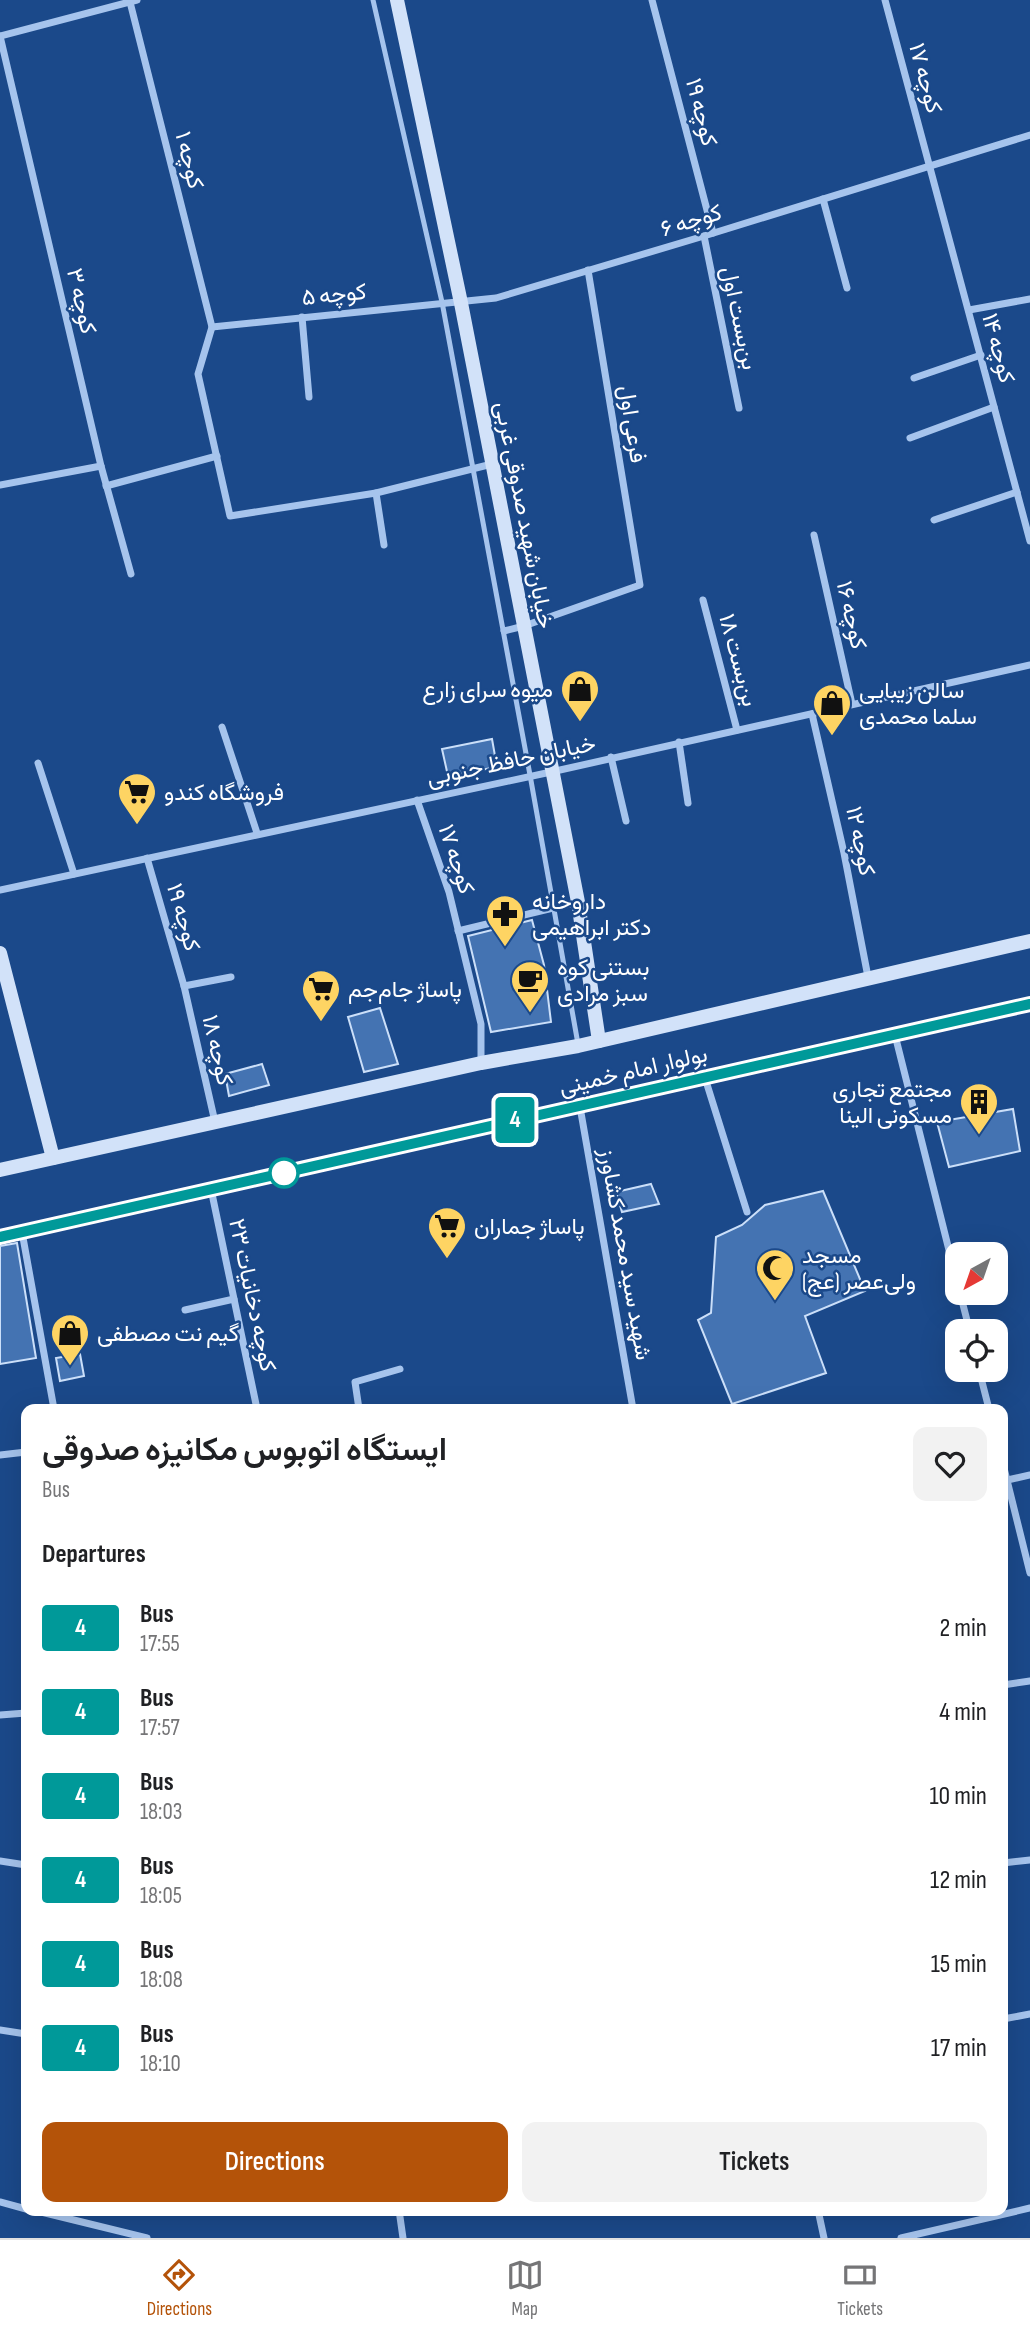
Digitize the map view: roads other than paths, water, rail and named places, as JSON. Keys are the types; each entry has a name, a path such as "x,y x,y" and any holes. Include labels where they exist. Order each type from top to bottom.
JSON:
{"main road":[{"name":"خیابان شهید صدوقی غربی","path":"397,0 461,303 578,902 598,1041"},
{"name":"بولوار امام خمینی","path":"0,1170 481,1063 578,1046 1030,941"},
{"path":"0,953 53,1158"},
{"name":"بولوار امام خمینی","path":"0,1237 1030,1004"}],"street":[{"name":"کوچه ۱۹","path":"652,0 713,233"},
{"name":"کوچه ۱۷","path":"885,0 930,166"},
{"path":"0,36 121,2 134,1"},
{"name":"کوچه ۱","path":"134,1 212,327"},
{"name":"کوچه ۳","path":"0,36 101,466 131,574"},
{"path":"930,166 1030,135"},
{"name":"کوچه ۶","path":"461,303 496,298 930,166"},
{"name":"کوچه ۱۴","path":"930,166 1030,541"},
{"path":"823,199 847,288"},
{"name":"بن‌بست اول","path":"704,236 739,408"},
{"name":"فرعی اول","path":"524,626 640,585 588,270"},
{"path":"969,310 1030,299"},
{"name":"کوچه ۵","path":"212,327 442,302 461,303"},
{"path":"302,317 309,397"},
{"path":"212,327 198,374 230,516 376,493 492,464"},
{"path":"914,378 981,355"},
{"path":"911,438 994,407"},
{"path":"106,486 217,456"},
{"path":"0,485 101,466"},
{"path":"934,520 1017,492"},
{"path":"376,493 384,545"},
{"name":"کوچه ۱۶","path":"814,535 852,704"},
{"name":"بن‌بست ۱۸","path":"703,600 737,730"},
{"path":"504,631 524,626"},
{"name":"خیابان حافظ جنوبی","path":"0,890 551,772 1030,665"},
{"name":"کوچه ۱۲","path":"811,714 844,853 868,977"},
{"path":"222,727 257,833"},
{"path":"679,742 688,803"},
{"path":"611,757 626,821"},
{"path":"38,763 74,874"},
{"name":"کوچه ۱۷","path":"417,800 449,892 458,931"},
{"name":"کوچه ۱۹","path":"147,859 184,986"},
{"path":"481,1063 481,1024 458,931 578,902"},
{"path":"184,986 231,977"},
{"name":"کوچه ۱۸","path":"184,986 215,1122"},
{"path":"895,1034 947,1242"},
{"path":"705,1077 747,1212"},
{"name":"شهید سید محمد کشاورز","path":"580,1106 632,1404"},
{"name":"کوچه دخانیات ۲۳","path":"211,1189 256,1404"},
{"path":"22,1232 53,1404"},
{"path":"185,1310 234,1299"},
{"path":"358,1404 355,1382 400,1369"},
{"path":"982,1382 988,1404"},
{"path":"0,1455 21,1453"},
{"path":"1008,1479 1030,1475"},
{"path":"1008,1491 1030,1573"},
{"path":"1008,1684 1030,1681"},
{"path":"0,1715 21,1713"},
{"path":"1008,1862 1030,1860"},
{"path":"0,1861 21,1865"},
{"path":"1008,2018 1030,2014"},
{"path":"0,2030 21,2033"},
{"path":"0,2202 21,2208"},
{"path":"1008,2213 1030,2208"},
{"path":"57,2216 147,2238"},
{"path":"400,2216 403,2238"},
{"path":"819,2216 824,2238"},
{"path":"901,2238 996,2216"}],"lane":[{"path":"373,0 442,302 555,908 578,1046"}],"place":[{"name":"میوه سرای زارع","path":"580,723"},
{"name":"سالن زیبایی سلما محمدی","path":"832,737"},
{"name":"فروشگاه کندو","path":"137,826"},
{"name":"داروخانه دکتر ابراهیمی","path":"505,948"},
{"name":"بستنی کوه سبز مرادی","path":"530,1014"},
{"name":"پاساژ جام‌جم","path":"321,1023"},
{"name":"مجتمع تجاری مسکونی الینا","path":"979,1136"},
{"name":"پاساژ جماران","path":"447,1260"},
{"name":"مسجد ولی‌عصر (عج)","path":"775,1302"},
{"name":"گیم نت مصطفی","path":"70,1367"}]}
